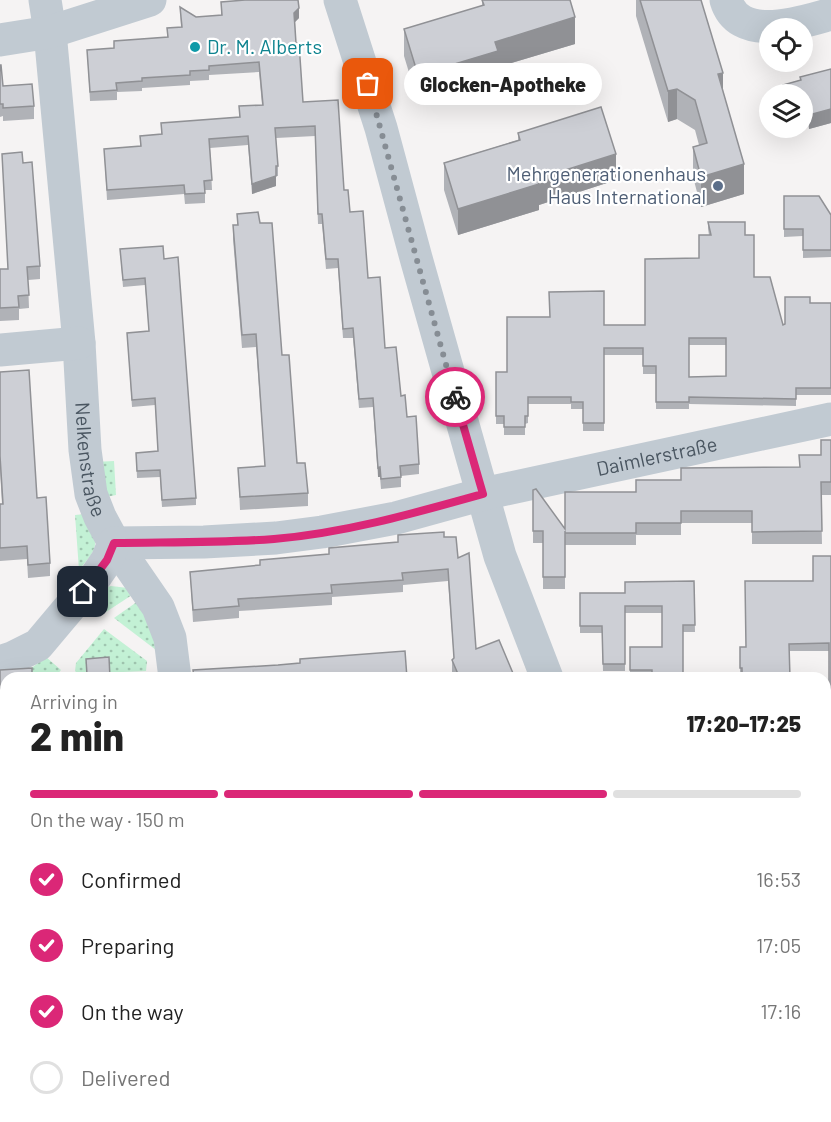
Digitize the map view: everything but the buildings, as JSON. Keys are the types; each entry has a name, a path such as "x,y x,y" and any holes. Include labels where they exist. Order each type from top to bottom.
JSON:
{"street":[{"name":"Nelkenstraße","path":"45,0 50,32 79,343 90,494 114,543 276,538 396,518 483,494"},
{"path":"0,40 50,32 150,0"},
{"path":"340,0 381,128 500,556 545,672"},
{"path":"726,0 738,17 748,23 763,27 802,22 831,14"},
{"path":"0,351 79,343"},
{"name":"Daimlerstraße","path":"483,494 831,419"},
{"path":"0,662 38,645 96,576 107,560 114,543"},
{"path":"114,543 158,608 170,638 174,672"}],"green space":[{"path":"114,461 116,495 101,498 94,462"},
{"path":"85,514 95,544 91,554 79,570 75,515"},
{"path":"111,586 128,588 135,593 106,612 90,600 104,588"},
{"path":"141,599 153,618 156,650 114,618"},
{"path":"104,629 147,661 146,671 123,672 76,672 76,663"},
{"path":"46,657 61,670 59,672 24,672"}],"way so far":[{"path":"368,84 455,397"}],"place":[{"name":"Dr. M. Alberts","path":"195,47"},
{"name":"Glocken-Apotheke","path":"368,84"},
{"name":"Mehrgenerationenhaus Haus International","path":"718,186"}],"route":[{"path":"83,592 107,560 114,543 204,542 276,538 322,532 396,518 483,494 455,397"}]}
